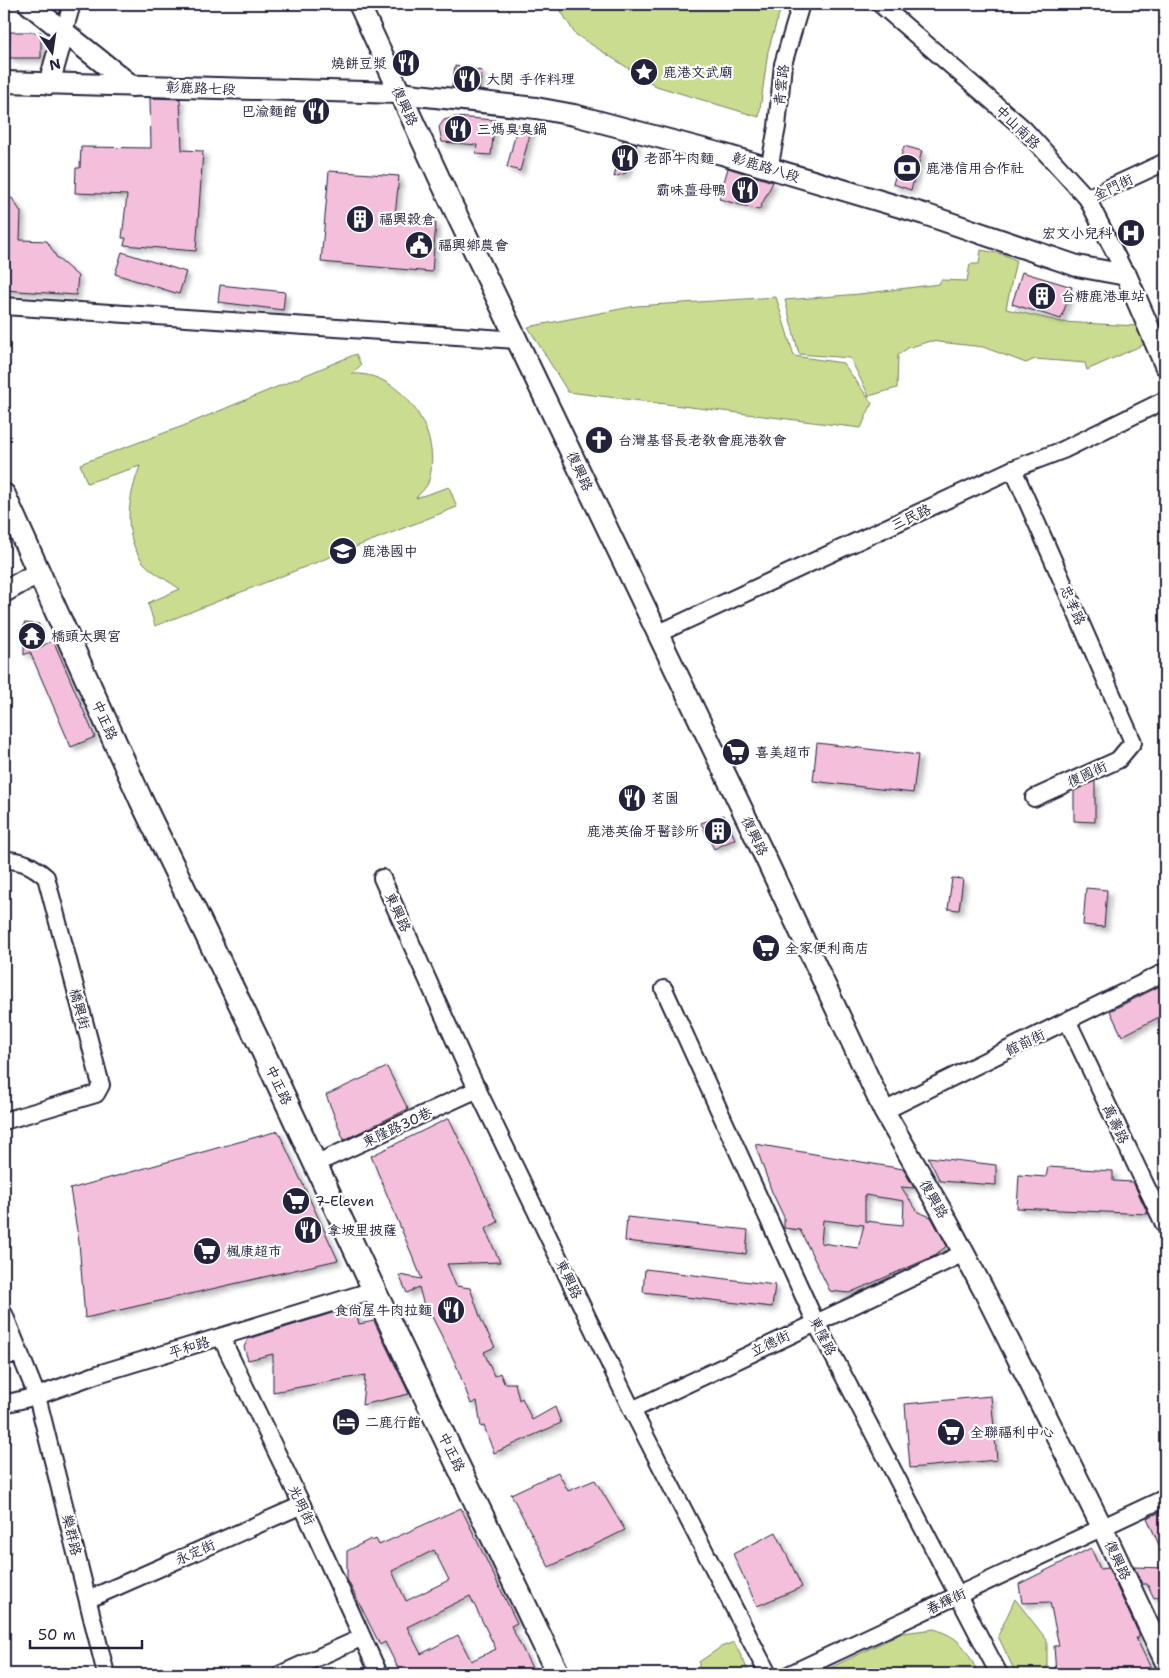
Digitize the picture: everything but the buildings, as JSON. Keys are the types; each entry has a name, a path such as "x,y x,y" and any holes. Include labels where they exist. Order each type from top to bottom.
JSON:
{"main road":[{"name":"中正路","path":"4,495 141,800 256,1036 374,1290 558,1674"}],"street":[{"path":"29,4 132,86"},
{"path":"49,84 72,4"},
{"name":"復興路","path":"359,4 399,93 766,859 884,1111 964,1252 1103,1528 1165,1661"},
{"name":"青雲路","path":"769,169 777,127 783,64 800,4"},
{"name":"中山南路","path":"880,4 1023,128 1087,198 1126,275"},
{"name":"彰鹿路七段","path":"4,82 399,93"},
{"name":"彰鹿路八段","path":"399,93 536,108 574,116 769,169 924,214 1077,266 1126,275"},
{"name":"金門街","path":"1087,198 1165,162"},
{"path":"1126,275 1165,364"},
{"path":"4,306 518,340"},
{"name":"三民路","path":"657,634 1014,469 1063,450 1165,400"},
{"name":"忠孝路","path":"1014,469 1133,742"},
{"path":"4,592 38,572"},
{"name":"復國街","path":"1034,798 1118,760 1133,742"},
{"name":"橋興街","path":"4,860 18,860 33,866 46,877 101,1084 96,1094 4,1122"},
{"name":"東興路","path":"382,878 478,1089 632,1410 768,1674"},
{"name":"館前街","path":"884,1111 1068,1022 1165,972"},
{"name":"東隆路","path":"664,989 815,1321 999,1674"},
{"name":"萬壽路","path":"1068,1022 1165,1226"},
{"name":"東隆路30巷","path":"315,1164 478,1089"},
{"name":"立德街","path":"632,1410 815,1321 964,1252"},
{"name":"平和路","path":"4,1404 37,1396 98,1374 374,1290"},
{"name":"樂群路","path":"4,1314 12,1355 37,1396 89,1599 106,1674"},
{"name":"光明街","path":"220,1337 302,1505 379,1674"},
{"name":"春輝街","path":"790,1674 1165,1498"},
{"name":"永定街","path":"89,1599 302,1505"},
{"path":"281,1674 361,1638"}],"green space":[{"path":"551,4 782,4 768,51 759,117 656,86 575,34 561,11"},
{"path":"981,250 1002,254 1016,260 1006,309 1062,322 1137,326 1145,344 1087,370 1085,363 1035,359 1026,363 983,347 930,341 908,348 898,355 897,388 869,396 850,358 799,354 785,300 860,294 939,284 941,280 967,281 970,264 979,264"},
{"path":"776,297 794,356 843,363 872,403 861,428 568,392 528,327 636,306"},
{"path":"356,354 361,365 351,374 370,376 387,383 402,394 415,409 425,426 432,464 428,483 416,498 449,487 457,507 155,626 148,603 180,589 155,573 143,562 136,551 132,539 129,527 130,502 140,466 87,483 80,464 183,426"},
{"path":"1015,1599 1047,1640 1047,1674 1016,1674 998,1636"},
{"path":"934,1629 958,1641 967,1651 979,1674 818,1674 902,1633"},
{"path":"734,1642 750,1674 699,1674 699,1662 721,1647"}],"place":[{"name":"燒餅豆漿","path":"406,63"},
{"name":"鹿港文武廟","path":"644,72"},
{"name":"大関 手作料理","path":"467,79"},
{"name":"巴渝麵館","path":"316,111"},
{"name":"三媽臭臭鍋","path":"458,129"},
{"name":"老邵牛肉麵","path":"625,158"},
{"name":"鹿港信用合作社","path":"907,168"},
{"name":"霸味薑母鴨","path":"745,190"},
{"name":"福興穀倉","path":"360,219"},
{"name":"宏文小兒科","path":"1131,233"},
{"name":"福興鄉農會","path":"419,245"},
{"name":"台糖鹿港車站","path":"1042,296"},
{"name":"台灣基督長老教會鹿港教會","path":"599,440"},
{"name":"鹿港國中","path":"343,551"},
{"name":"橋頭太興宮","path":"32,636"},
{"name":"喜美超市","path":"736,752"},
{"name":"茗園","path":"632,798"},
{"name":"鹿港英倫牙醫診所","path":"718,831"},
{"name":"全家便利商店","path":"766,948"},
{"name":"7-Eleven","path":"296,1201"},
{"name":"拿坡里披薩","path":"308,1230"},
{"name":"楓康超市","path":"207,1251"},
{"name":"食尚屋牛肉拉麵","path":"451,1310"},
{"name":"二鹿行館","path":"346,1422"},
{"name":"全聯福利中心","path":"951,1432"}]}
